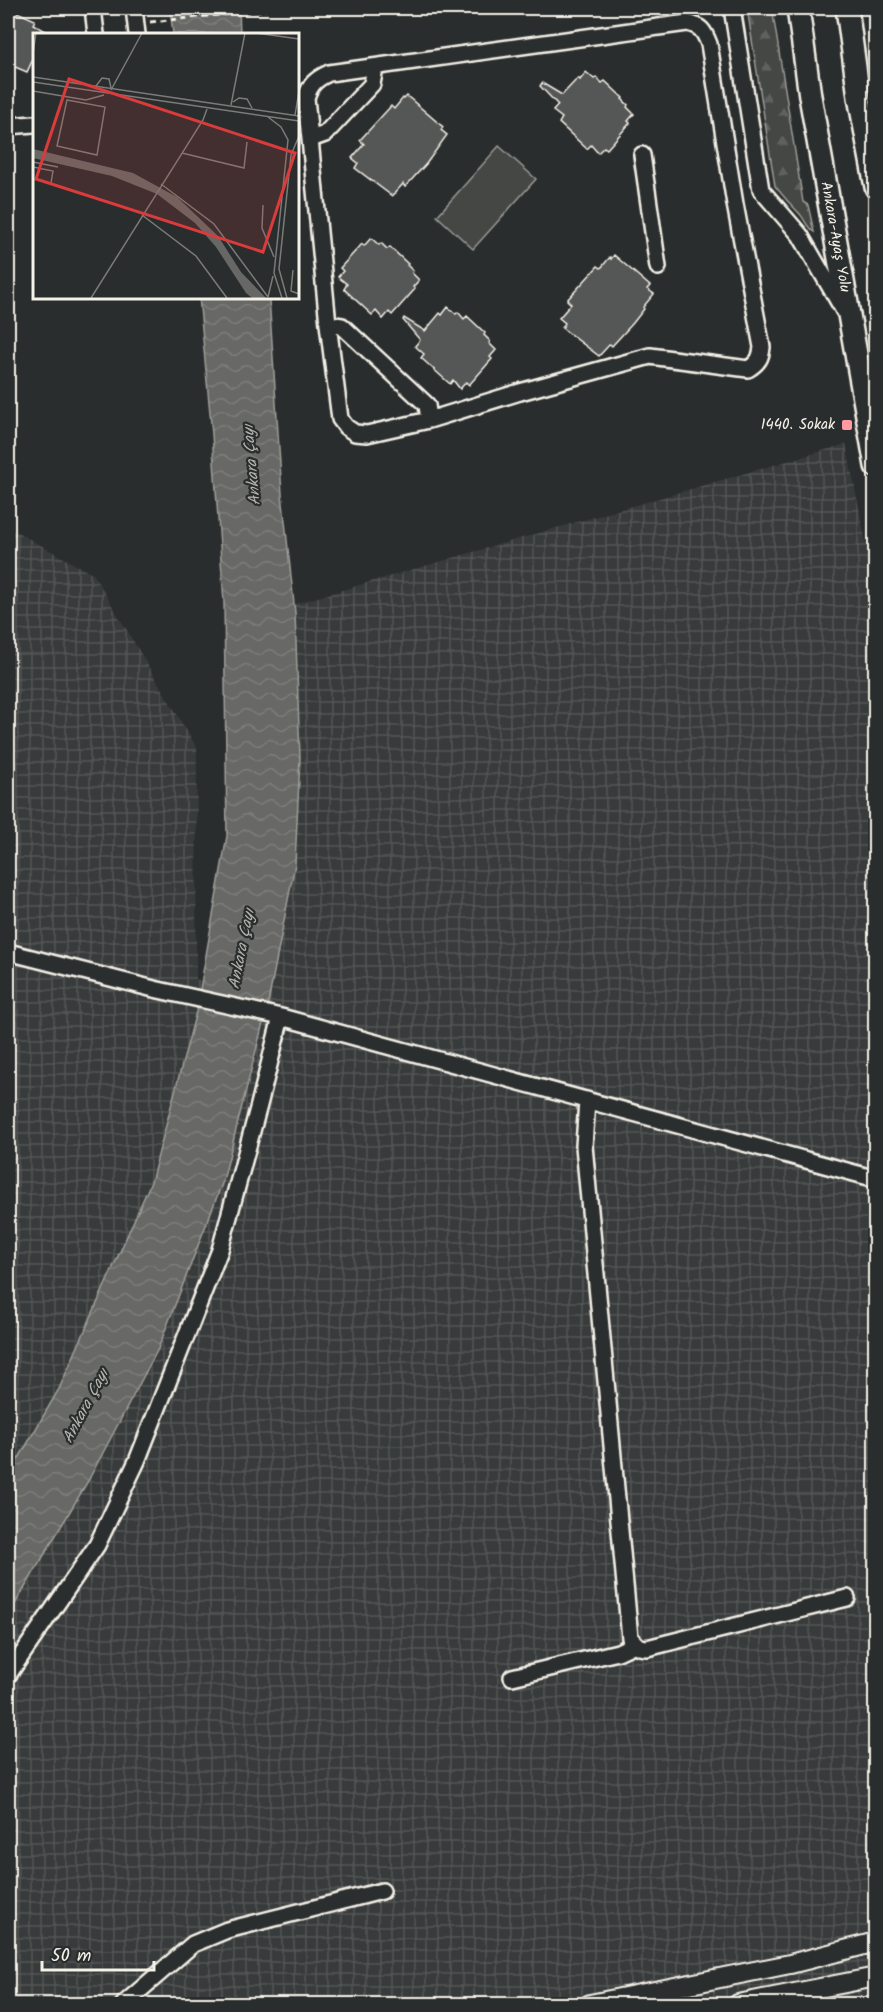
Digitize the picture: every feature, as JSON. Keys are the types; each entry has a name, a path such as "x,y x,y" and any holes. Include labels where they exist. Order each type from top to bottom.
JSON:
{"highway":[{"name":"Ankara-Ayaş Yolu","path":"798,8 810,96 876,466"},
{"path":"847,8 876,188"}],"main road":[{"path":"590,2004 790,1964 876,1942"},
{"path":"738,2004 876,1977"}],"street":[{"path":"93,8 96,33"},
{"path":"134,8 137,33"},
{"path":"732,8 761,190 800,235 850,321"},
{"path":"687,23 697,25 704,31 709,44 735,204 762,347 761,357 756,365 748,369 650,356 429,420 366,434 355,433 340,419 328,324 311,139 306,98 309,87 316,79 329,73 687,23"},
{"path":"311,139 325,134 372,84 375,68"},
{"path":"8,126 33,124"},
{"path":"642,155 658,267"},
{"path":"328,324 342,326 427,405 429,420"},
{"path":"8,952 154,989 280,1017 876,1179"},
{"path":"8,1675 97,1545 137,1461 220,1250 280,1017"},
{"path":"587,1100 584,1146 629,1634 635,1644 647,1648 847,1598"},
{"path":"512,1677 618,1652 635,1644"},
{"path":"124,2004 193,1944 226,1930 382,1891"}],"path":[{"path":"161,20 266,10"}],"shaded area":[{"path":"846,444 876,592 875,2004 8,2004 8,527 94,575 197,748 196,979 268,1003 295,864 294,604"}],"green space":[{"path":"747,8 772,8 803,202 808,205 814,232 775,186"},
{"path":"499,146 536,179 473,249 437,216"}],"water":[{"path":"170,8 239,8 240,33 173,33"},
{"name":"Ankara Çayı","path":"199,298 269,298 282,494 295,613 300,758 295,864 268,1003 223,1181 158,1349 88,1481 8,1616 8,1477 59,1389 151,1182 196,1012 227,836 224,602"}],"building":[{"path":"8,8 35,20 33,24 49,33 33,33 33,59 27,72 8,64"},
{"path":"586,72 602,83 605,81 623,98 627,107 634,114 628,121 630,123 607,149 604,147 598,153 591,145 587,149 559,123 562,118 553,111 558,105 540,86 542,83 562,95"},
{"path":"407,96 443,127 441,130 447,135 426,164 405,187 403,184 392,196 355,168 358,163 352,158 364,144 360,140 391,106 394,109"},
{"path":"371,238 387,249 390,247 408,264 412,273 419,280 413,287 415,289 392,315 389,312 383,319 376,311 372,315 344,289 347,284 338,277 343,271 340,268 362,244 364,246"},
{"path":"614,255 650,286 647,289 654,294 633,323 612,346 610,344 599,356 562,328 565,323 559,318 571,304 567,300 598,266 601,268"},
{"path":"448,307 456,314 458,312 464,319 467,316 485,333 489,343 496,350 490,357 492,359 469,385 466,382 460,389 453,380 450,384 421,358 424,354 415,346 420,340 403,320 404,318 425,331"}],"place":[{"name":"1440. Sokak","path":"847,425"}]}
